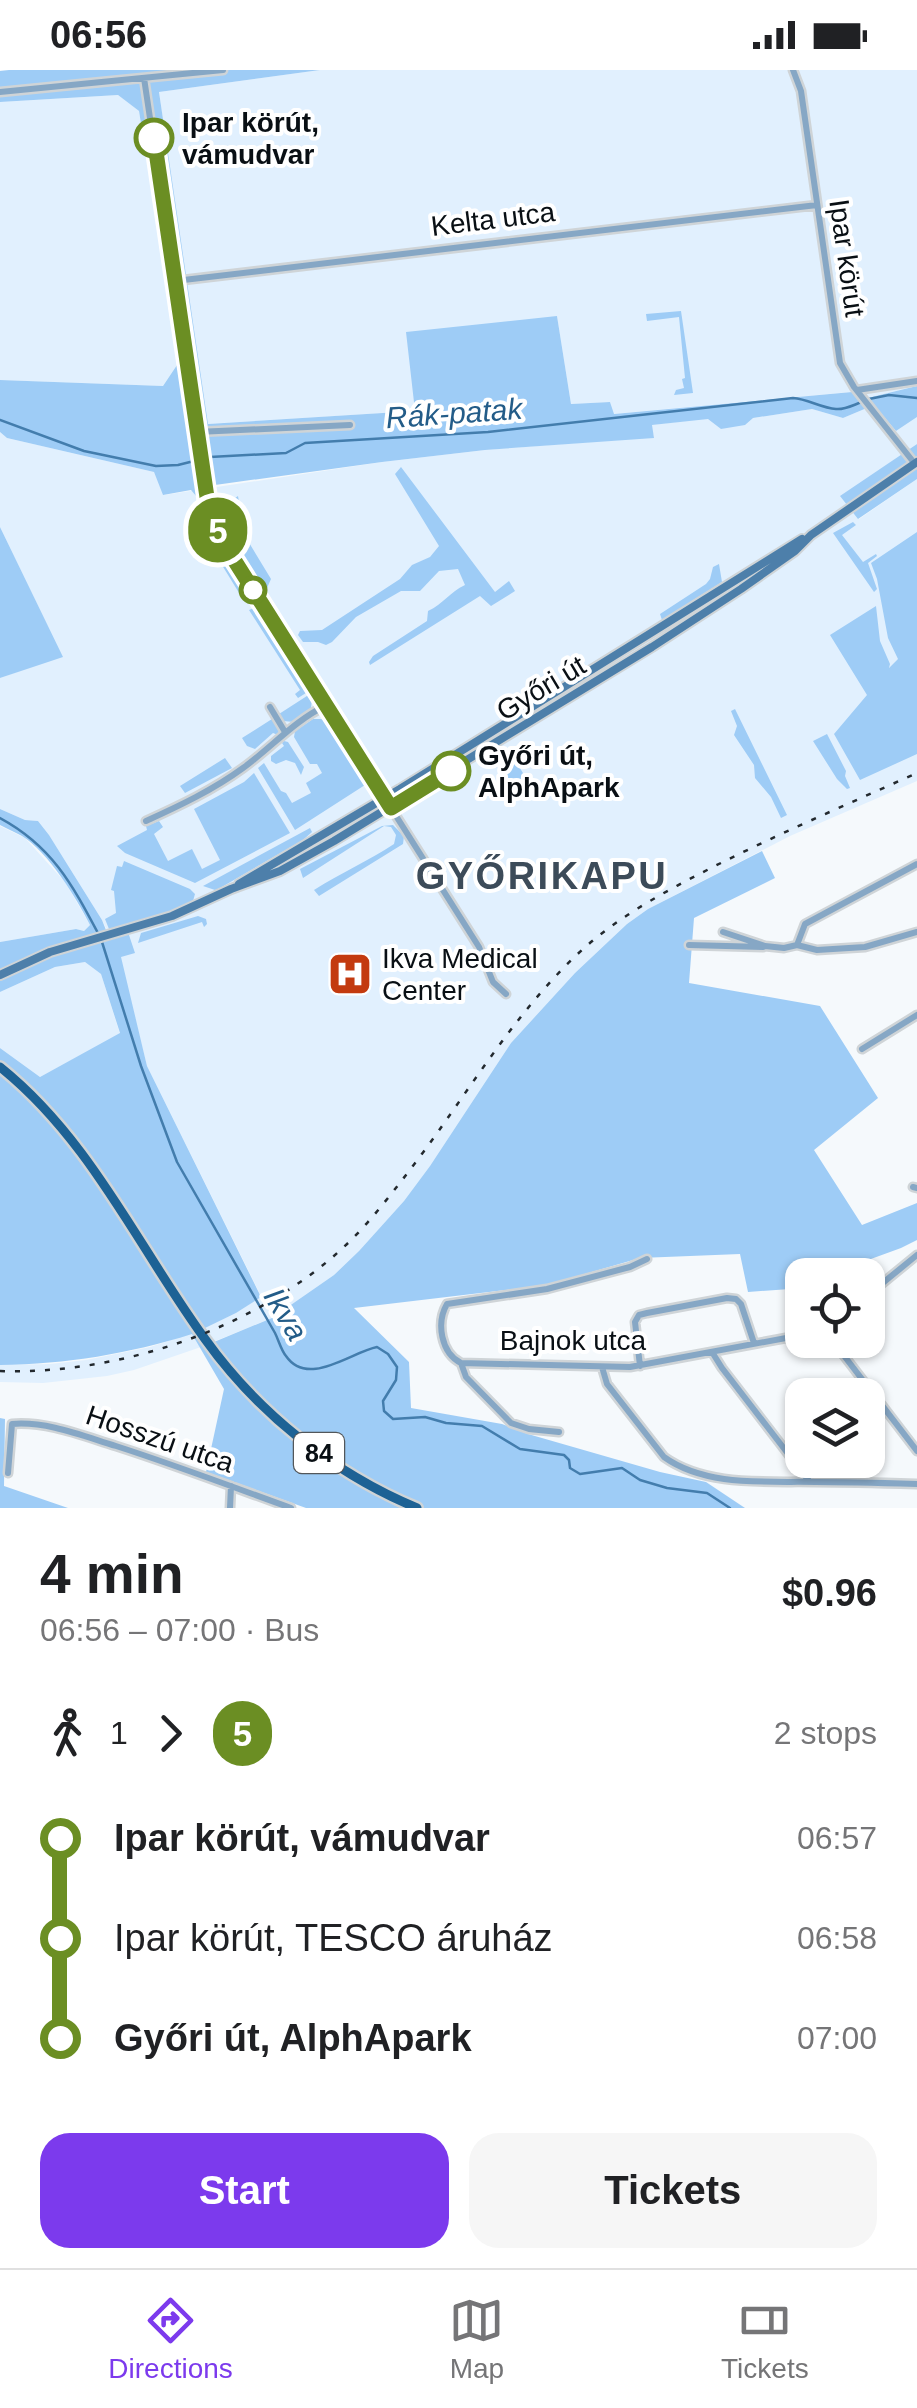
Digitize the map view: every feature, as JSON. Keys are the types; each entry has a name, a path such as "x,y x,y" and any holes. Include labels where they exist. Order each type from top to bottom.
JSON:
{"main road":[{"name":"Győri út","path":"231,889 718,593 916,463"},
{"name":"Győri út","path":"1,974 50,952 172,916 280,871 391,808 652,648 795,551 811,535"},
{"name":"84","path":"0,1067 41,1104 76,1146 200,1332 236,1378 318,1453 417,1508"}],"street":[{"path":"0,92 223,70"},
{"name":"Ipar körút","path":"793,70 801,92 840,363 916,463"},
{"path":"144,78 208,504 226,547 479,947 493,982 506,994"},
{"name":"Kelta utca","path":"176,281 817,205"},
{"path":"860,394 917,381"},
{"path":"197,432 350,424"},
{"path":"146,821 229,778 285,732 325,706"},
{"path":"270,707 285,732"},
{"path":"797,945 805,924 917,864"},
{"path":"724,932 765,946"},
{"path":"690,944 784,948 797,945 837,950 917,932"},
{"path":"862,1049 917,1014"},
{"path":"885,1281 917,1255"},
{"name":"Bajnok utca","path":"647,1259 547,1289 451,1302 443,1310 444,1348 461,1363 640,1366 785,1338"},
{"path":"640,1366 635,1322 647,1314 736,1299 754,1343"},
{"path":"712,1352 809,1482"},
{"path":"846,1358 917,1451"},
{"name":"Bajnok utca","path":"461,1363 466,1376 511,1423 558,1432"},
{"path":"602,1367 607,1384 673,1464 733,1479 917,1484"},
{"name":"Hosszú utca","path":"8,1473 12,1424 32,1424 75,1433 290,1508"},
{"path":"230,1508 231,1486"}],"shaded area":[{"path":"320,70 917,70 917,386 858,400 851,392 613,414 610,402 571,404 557,316 416,411 207,424 159,92"},
{"path":"320,70 159,92 208,424 415,411 406,332 557,316 571,404 610,402 614,414 852,392 859,400 917,386 917,417 896,431 874,405 843,418 812,409 753,418 745,425 721,429 708,419 652,425 654,438 485,450 215,485 203,488 206,500 202,503 191,490 163,495 154,472 7,438 0,432 0,380 163,386 179,362 139,111 118,95 0,102 0,71"},
{"path":"118,95 139,111 179,362 163,386 0,380 0,102"},
{"path":"681,311 693,393 674,395 684,388 685,378 679,317 647,321 646,314"},
{"path":"874,405 896,431 917,417 917,444 841,496 859,519 917,479 917,781 790,836 648,909 627,924 575,973 511,1043 430,1166 359,1251 334,1275 272,1318 213,1342 204,1328 261,1296 147,1066 120,957 102,920 38,821 0,809 0,678 62,656 0,527 0,432 7,438 154,472 164,495 382,462 654,437 651,425 709,418 721,429 753,418 812,409 843,418"},
{"path":"917,444 917,479 858,519 840,496"},
{"path":"401,467 495,592 509,581 515,591 491,606 480,596 370,665 373,656 427,621 428,611 465,585 458,569 439,571 420,591 401,591 356,617 326,645 303,642 300,631 322,630 400,579 439,546 395,474"},
{"path":"238,496 245,536 271,579 263,590 218,510"},
{"path":"198,509 220,539 248,597 244,601 195,521"},
{"path":"853,522 856,525 842,535 863,562 876,554 868,563 877,589 874,592 833,533"},
{"path":"0,527 63,657 0,678"},
{"path":"917,532 917,754 860,780 834,734 867,695 830,635 876,606 880,641 889,668 898,659 888,638 871,563"},
{"path":"719,564 722,582 662,620 660,614 706,584 713,567"},
{"path":"258,606 290,656 306,693 298,698 295,694 300,690 249,610"},
{"path":"310,694 311,708 294,722 283,721 279,714"},
{"path":"735,709 787,815 781,818 734,735 737,726 731,711"},
{"path":"272,719 278,735 273,733 255,749 247,746 242,738"},
{"path":"313,719 328,722 365,785 295,830 258,768 264,763 292,803 311,793 306,783 322,773 317,764 310,764 294,737 295,731"},
{"path":"827,734 850,788 837,779 813,741"},
{"path":"284,741 304,767 301,775 295,763 271,761"},
{"path":"509,750 526,778 519,782 522,787 510,793 505,791 509,787 495,765 491,767 488,762"},
{"path":"225,758 232,768 185,793 180,786"},
{"path":"254,773 290,833 195,883 117,846 159,821 163,827 154,834 168,861 192,849 202,869 220,860 194,809"},
{"path":"0,809 38,821 106,930 109,929 105,919 116,913 111,890 117,866 122,867 124,861 195,894 193,901 126,926 135,953 121,957 147,1066 261,1297 205,1328 214,1342 272,1318 334,1275 359,1251 430,1166 511,1043 575,973 627,924 648,909 762,851 775,878 694,918 689,983 820,1006 878,1098 814,1150 862,1225 917,1203 917,1240 874,1258 785,1258 785,1289 748,1292 740,1254 640,1258 547,1285 354,1308 409,1362 411,1408 502,1424 706,1482 745,1508 306,1508 206,1472 224,1389 192,1334 97,1357 0,1365 0,1048 40,1077 120,1033 101,974 85,962 55,967 0,992 0,942 76,929 84,931 90,925 42,853 22,836 0,825"},
{"path":"393,825 404,836 403,844 319,896 314,890 394,844 396,835 391,827 384,826 303,878 300,869 382,826"},
{"path":"0,826 25,838 65,882 90,925 84,931 76,929 0,942"},
{"path":"310,828 312,832 303,840 220,888 203,886"},
{"path":"198,916 206,919 204,927 202,922 138,943 141,933"},
{"path":"85,962 101,974 120,1034 40,1077 0,1048 0,992 55,967"},
{"path":"192,1333 201,1347 134,1370 43,1383 0,1382 0,1365 86,1360 150,1347"},
{"path":"0,1418 5,1419 4,1486 68,1508 0,1508"}],"waterway":[{"name":"Rák-patak","path":"869,399 889,395 917,398"},
{"name":"Rák-patak","path":"0,420 84,451 156,466 210,457 286,453 305,443 488,432 793,398 836,409 862,402"},
{"name":"Ikva","path":"0,818 34,841 59,868 99,935"},
{"name":"Ikva","path":"102,942 141,1066 177,1162 284,1354 295,1365 318,1369 377,1347 397,1367 396,1380 383,1401 384,1411 393,1419 425,1417 482,1426 520,1449 564,1455 570,1468 580,1474 622,1468 640,1480 667,1488 707,1493 730,1508"}],"railway":[{"path":"0,1371 92,1365 139,1355 230,1322 273,1300 312,1274 363,1228 534,1001 583,949 644,904 711,868 917,773"}],"bus line":[{"name":"5","path":"154,138 208,504 226,547 391,808 451,771"}],"place":[{"name":"Ipar körút, vámudvar","path":"154,138"},
{"name":"Győri út, AlphApark","path":"451,771"},
{"name":"Ikva Medical Center","path":"350,974"}],"district":[{"name":"GYŐRIKAPU","path":"542,876"}]}
